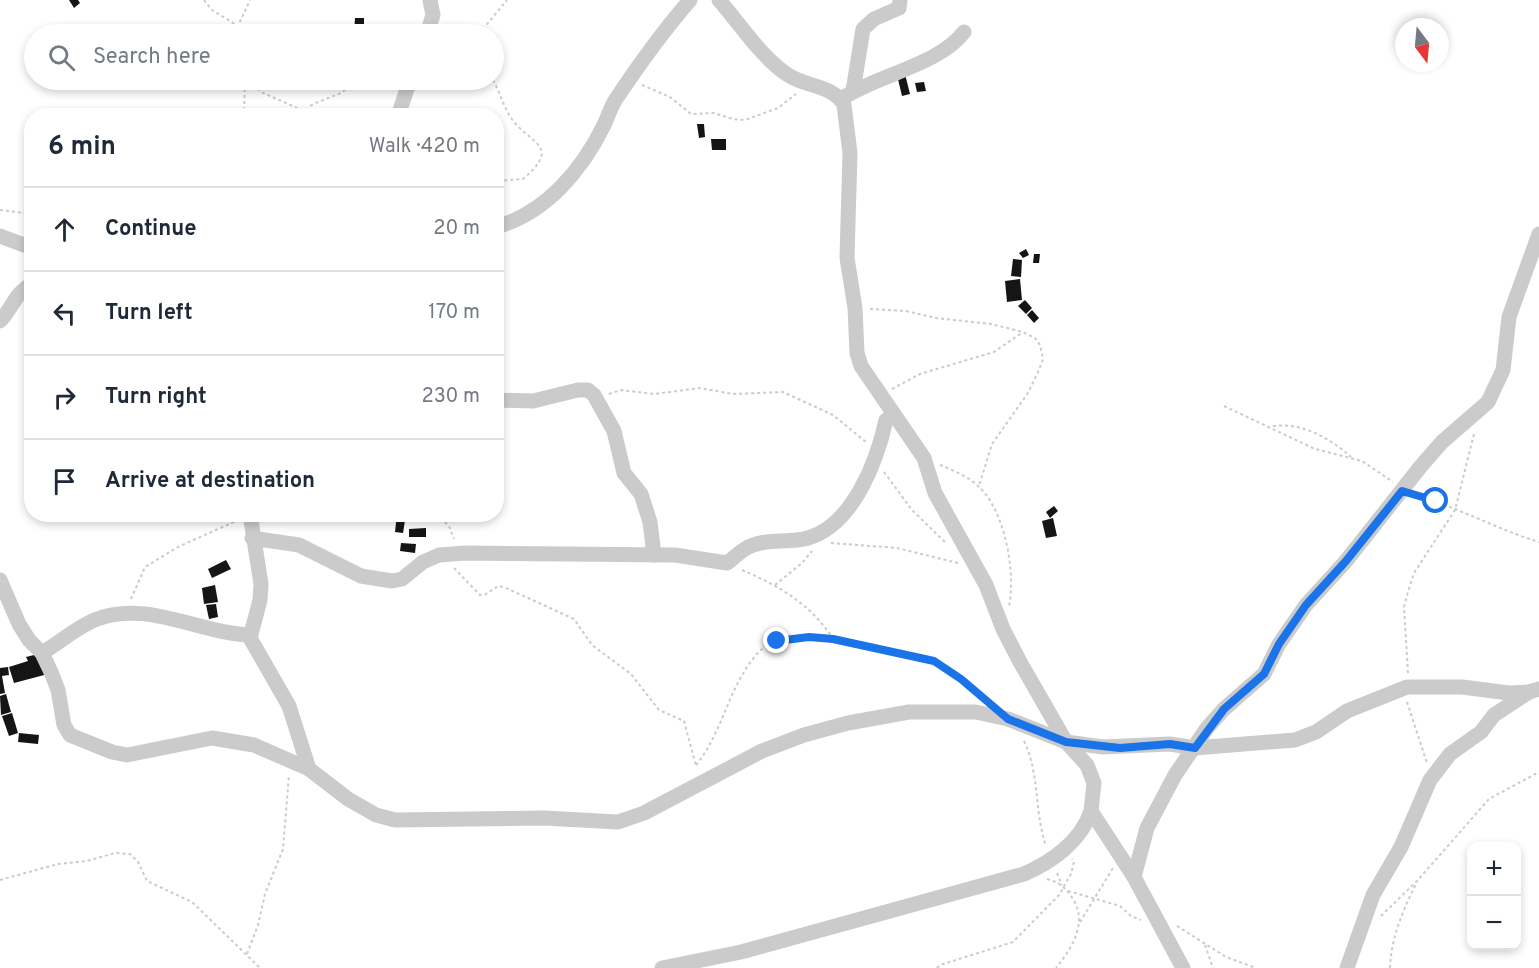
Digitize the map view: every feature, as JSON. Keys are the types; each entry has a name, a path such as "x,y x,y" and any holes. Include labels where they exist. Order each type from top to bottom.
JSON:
{"street":[{"path":"430,0 433,15 430,24"},
{"path":"504,224 534,212 557,192 582,161 604,126 616,97 690,0"},
{"path":"719,0 778,67 801,81 847,95 946,50 964,32"},
{"path":"662,968 741,952 994,882 1043,865 1065,849 1088,820 1091,811 1094,783 1087,765 1066,742 1020,662 1003,629 986,585 941,506 924,459 866,376 857,353 855,308 847,258 850,153 847,95 863,29 874,19 901,6 900,0"},
{"path":"401,108 407,90"},
{"path":"1134,878 1147,828 1175,775 1224,709 1264,674 1279,644 1306,605 1346,561 1442,442 1488,402 1503,370 1509,317 1539,234"},
{"path":"0,236 24,245"},
{"path":"0,321 9,310 17,293 24,289"},
{"path":"504,400 533,401 578,390 588,390 597,398 614,431 624,473 641,494 650,522 654,555"},
{"path":"252,537 299,545 361,576 388,581 402,579 423,562 439,555 459,553 690,556 727,563 755,544 810,538 824,530 851,504 876,459 886,420"},
{"path":"246,522 259,559 261,584 260,600 249,635 255,650 288,706 309,769"},
{"path":"0,580 19,624 29,640 42,652 57,690 66,730 90,744 127,755 213,738 254,745 309,769 348,799 376,814 404,820 544,818 618,822 659,806 697,783 762,751 804,735 848,723 909,712 976,712 1011,721 1066,742 1120,748 1170,744 1195,748 1295,740 1316,732 1347,711 1407,687 1437,686 1534,691"},
{"path":"42,652 95,620 124,612 139,612 249,635"},
{"path":"1347,968 1373,895 1401,847 1430,780 1450,753 1481,732 1494,715 1534,691"},
{"path":"1091,811 1117,848 1134,878 1147,918 1183,968"}],"path":[{"path":"204,0 212,10 235,24"},
{"path":"239,24 250,0"},
{"path":"487,24 507,0"},
{"path":"630,80 670,97 691,114 714,113 740,120 755,118 778,108 802,86 801,81"},
{"path":"244,108 245,90"},
{"path":"259,90 297,108"},
{"path":"308,108 345,90"},
{"path":"498,90 509,115 519,127 540,144 542,150 537,164 523,179 504,180"},
{"path":"0,210 24,213"},
{"path":"855,308 906,311 936,318 991,324 1023,332 1036,339 1043,359 1028,393 992,444 980,486"},
{"path":"882,396 920,374 994,352 1023,332"},
{"path":"597,398 621,390 654,394 700,388 733,394 783,392 833,415 869,445 893,488 948,546"},
{"path":"1224,406 1315,449 1351,457"},
{"path":"1430,780 1423,749 1407,701 1404,607 1414,573 1455,510 1467,454 1475,430 1476,413"},
{"path":"1271,427 1293,425 1311,432 1335,444 1351,457 1382,472 1402,491 1436,501 1502,530 1539,542"},
{"path":"924,459 947,467 980,486 998,518 1006,545 1011,569 1008,607"},
{"path":"124,612 145,567 178,547 233,522"},
{"path":"445,522 449,526 459,553"},
{"path":"828,542 897,548 939,557 966,566"},
{"path":"775,585 802,563 814,549"},
{"path":"439,555 480,595 498,586 504,587 574,619 592,645 631,674 659,710 684,721 696,765 697,783"},
{"path":"727,563 775,585 799,600 825,626 833,639"},
{"path":"696,765 710,748 739,680 765,646 790,638 833,639 934,661 961,679 1011,721 1025,744 1036,779 1039,816 1050,856 1043,865"},
{"path":"247,954 258,925 265,894 283,849 288,809 289,759"},
{"path":"1379,918 1417,881 1489,800 1539,772"},
{"path":"1056,968 1114,865 1117,848"},
{"path":"937,968 940,965 1009,945 1065,888 1074,862 1065,849"},
{"path":"0,880 58,864 87,861 125,852 134,858 147,881 192,902 261,968"},
{"path":"1390,968 1391,947 1417,881"},
{"path":"1065,888 1076,904 1080,922"},
{"path":"1068,891 1096,897 1120,906 1131,916 1147,918 1186,931 1226,957 1256,968"},
{"path":"1204,943 1213,968"}],"building":[{"path":"69,0 78,0 80,3 74,8"},
{"path":"355,18 364,18 364,24 355,24"},
{"path":"905,74 910,94 902,96 897,75"},
{"path":"924,82 926,91 917,92 915,83"},
{"path":"697,124 704,124 705,137 699,138"},
{"path":"711,139 726,139 726,150 712,150"},
{"path":"1026,249 1029,255 1023,258 1019,253"},
{"path":"1034,254 1040,254 1039,263 1033,263"},
{"path":"1013,259 1022,260 1021,277 1011,276"},
{"path":"1020,279 1022,300 1007,302 1005,281"},
{"path":"1025,300 1032,308 1026,314 1018,306"},
{"path":"1032,310 1039,318 1034,323 1027,315"},
{"path":"1054,506 1058,511 1050,518 1046,512"},
{"path":"1053,518 1057,536 1046,538 1042,521"},
{"path":"396,522 405,522 403,533 395,532"},
{"path":"426,528 426,537 409,537 409,529"},
{"path":"401,543 416,544 415,553 400,551"},
{"path":"226,560 231,569 212,578 208,569"},
{"path":"215,585 218,602 204,604 202,588"},
{"path":"216,604 218,617 209,619 206,605"},
{"path":"42,653 48,674 14,683 9,667 28,661 26,657"},
{"path":"8,667 9,675 2,676 5,693 0,694 0,668"},
{"path":"6,694 11,712 1,715 0,696"},
{"path":"12,713 18,733 9,736 2,716"},
{"path":"19,733 39,735 38,744 18,742"}],"route":[{"path":"777,641 809,637 833,639 913,654 934,661 961,679 1008,719 1066,742 1120,748 1170,744 1195,748 1224,709 1254,686 1264,674 1279,644 1306,605 1346,561 1402,491 1436,501"}]}
